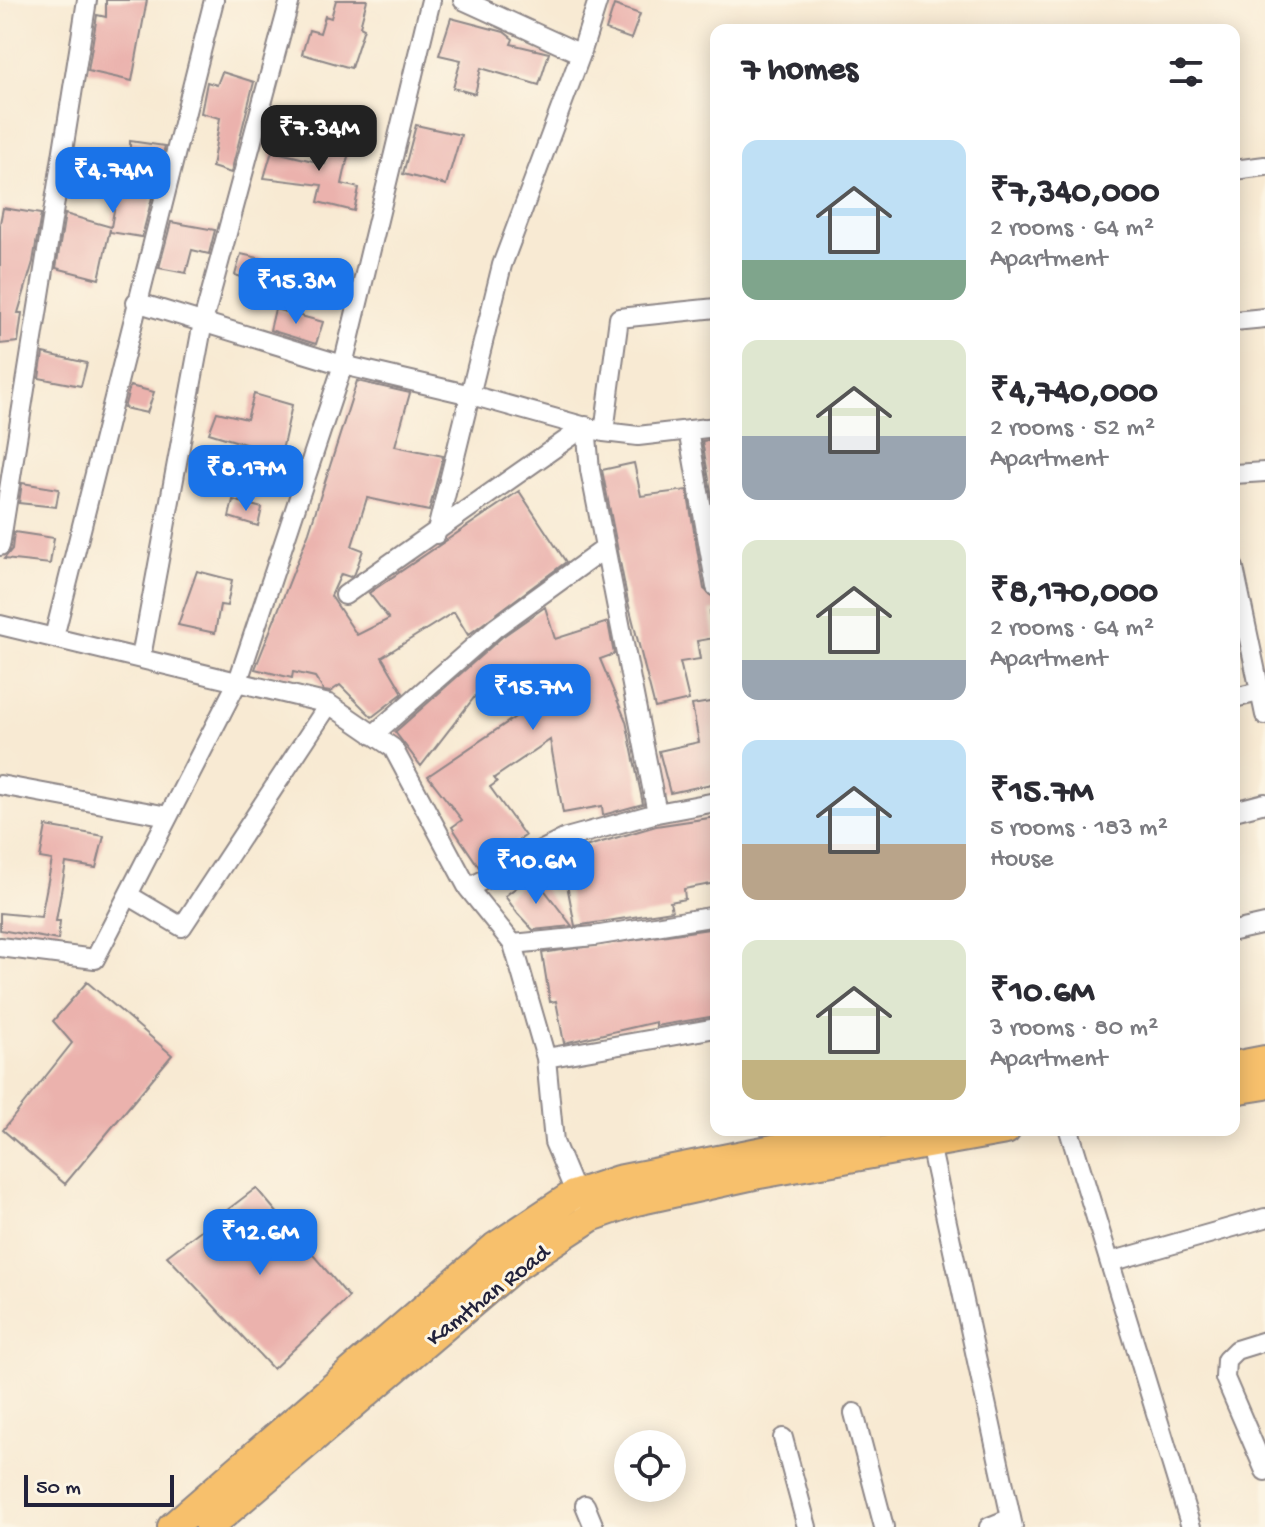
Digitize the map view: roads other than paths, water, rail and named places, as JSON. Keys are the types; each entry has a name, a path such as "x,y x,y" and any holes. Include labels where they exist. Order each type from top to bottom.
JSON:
{"main road":[{"path":"1240,1065 1265,1060"},
{"path":"1240,1089 1265,1085"},
{"name":"Kamthan Road","path":"172,1527 365,1376 513,1268 582,1206 662,1170 838,1136"},
{"name":"Kamthan Road","path":"582,1206 636,1201 928,1137"},
{"name":"Kamthan Road","path":"209,1527 365,1376"}],"street":[{"path":"0,546 87,0"},
{"path":"54,637 214,0"},
{"path":"141,657 203,322 290,0"},
{"path":"0,947 95,959 238,681 343,365 431,0"},
{"path":"463,0 581,54"},
{"path":"436,534 502,265 581,54 598,0"},
{"path":"1240,169 1265,166"},
{"path":"136,302 343,365 471,395 595,429 638,436 710,428"},
{"path":"657,813 590,470 595,429 619,318 710,309"},
{"path":"1240,320 1265,318"},
{"path":"345,595 595,429"},
{"path":"688,430 710,553"},
{"path":"1240,474 1265,472"},
{"path":"373,735 495,628 604,549"},
{"path":"1240,609 1265,715"},
{"path":"0,625 329,704 393,748 468,888 513,944 546,1058 554,1142 582,1206"},
{"path":"1240,697 1259,692"},
{"path":"128,895 182,927 329,704"},
{"path":"0,785 168,816"},
{"path":"468,888 503,873 566,838 657,813 710,803"},
{"path":"1240,809 1265,803"},
{"path":"513,944 594,936 710,917"},
{"path":"1240,930 1265,924"},
{"path":"546,1058 710,1029"},
{"path":"1071,1136 1191,1527"},
{"path":"928,1137 1012,1522 989,1527"},
{"path":"1110,1262 1265,1218"},
{"path":"1265,1341 1236,1350 1226,1360 1225,1378 1265,1471"},
{"path":"854,1413 884,1527"},
{"path":"783,1438 807,1527"},
{"path":"585,1505 594,1527"}]}
